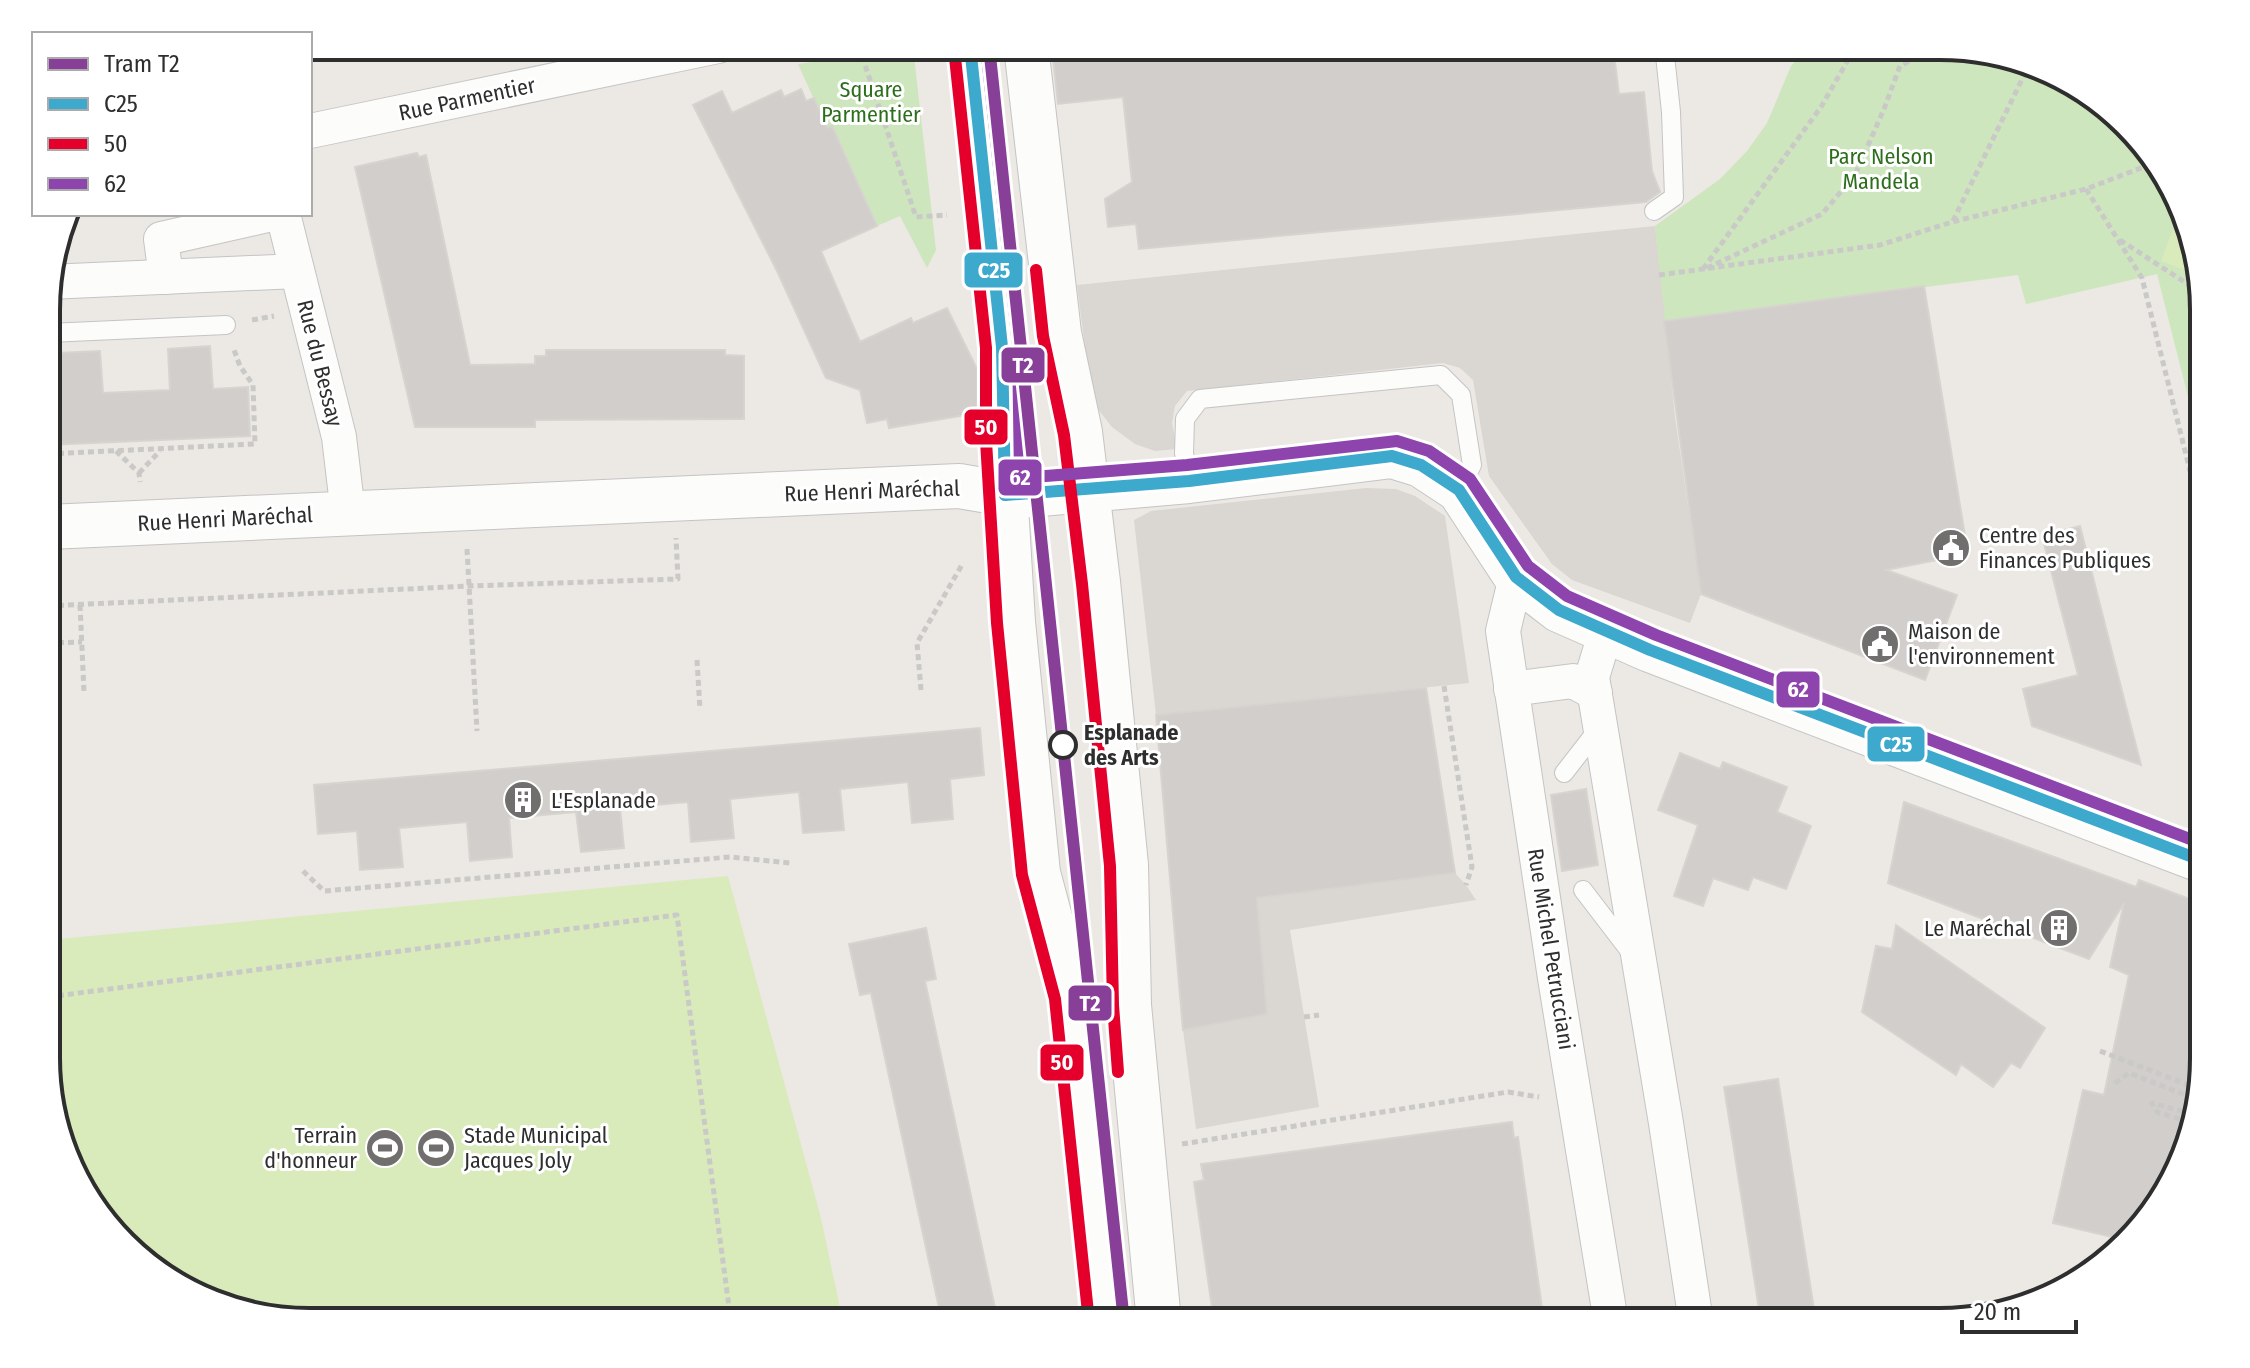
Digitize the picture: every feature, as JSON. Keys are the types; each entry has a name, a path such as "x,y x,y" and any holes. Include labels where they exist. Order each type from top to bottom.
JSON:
{"main road":[{"path":"971,60 1002,347 1002,440 1013,622 1038,873 1071,996 1103,1308"},
{"path":"1028,60 1059,333 1080,432 1087,489 1126,865 1129,1005 1157,1307"},
{"name":"Rue Henri Maréchal","path":"60,526 959,486 1005,495 1189,481 1392,456 1421,465 1459,490 1516,577 1559,610 1650,650 2189,856"}],"street":[{"name":"Rue Parmentier","path":"312,131 651,60"},
{"path":"166,277 161,239 263,216"},
{"name":"Rue du Bessay","path":"283,216 339,437 348,513"},
{"path":"62,281 297,271"},
{"name":"Rue Michel Petrucciani","path":"1516,577 1503,631 1609,1307"},
{"path":"1606,631 1592,677 1694,1307"},
{"path":"1511,689 1573,681 1595,693"}],"lane":[{"path":"1654,211 1674,197 1665,60"},
{"path":"60,332 226,325"},
{"path":"1189,481 1184,453 1185,419 1200,399 1441,375 1461,395 1470,451 1472,465 1459,490"},
{"path":"1564,773 1600,727"},
{"path":"1583,890 1638,963"}],"path":[{"path":"864,60 916,217 987,213"},
{"path":"1703,270 1821,107 1848,60"},
{"path":"1703,270 1822,214 1855,175 1900,66 1911,60"},
{"path":"1952,222 2024,75"},
{"path":"1659,275 1880,245 1952,222 2086,189 2144,167"},
{"path":"2086,189 2142,278 2189,467"},
{"path":"2118,239 2188,285"},
{"path":"60,454 255,444 253,385 240,366 226,325 307,310"},
{"path":"116,451 139,473 161,449"},
{"path":"465,508 477,731"},
{"path":"921,690 917,643 963,563"},
{"path":"60,606 678,579"},
{"path":"80,605 84,692"},
{"path":"60,643 82,642"},
{"path":"697,660 700,710"},
{"path":"1444,686 1472,867 1466,885"},
{"path":"303,871 324,891 730,857 790,863"},
{"path":"60,995 677,915 729,1308"},
{"path":"1304,1017 1319,1015"},
{"path":"2100,1051 2188,1085"},
{"path":"2115,1083 2129,1073 2186,1095"},
{"path":"1141,1150 1508,1092 1575,1103"},
{"path":"2182,1120 2157,1112 2152,1103 2184,1112"}],"green space":[{"name":"Square Parmentier","path":"825,60 914,60 936,250 927,268 900,216 877,226 832,126 827,128 798,64"},
{"name":"Parc Nelson Mandela","path":"1797,60 1973,62 2036,79 2065,93 2117,133 2157,185 2181,245 2189,293 2189,401 2157,274 2026,304 2018,275 1664,321 1655,226 1720,179 1747,151 1767,123 1791,66"},
{"path":"2175,225 2187,271 2161,261"},
{"name":"Terrain d'honneur","path":"728,876 821,1218 840,1308 310,1308 277,1306 214,1289 185,1275 133,1235 102,1197 79,1154 62,1091 60,939"}],"shaded area":[{"path":"1655,226 1675,417 1701,594 1690,623 1572,580 1552,564 1489,476 1473,380 1460,368 1443,363 1187,391 1175,406 1172,423 1177,449 1155,451 1135,444 1112,427 1097,408 1087,363 1077,285"},
{"path":"1366,488 1396,489 1415,496 1445,516 1469,683 1156,715 1134,520 1151,511"},
{"path":"1455,873 1476,900 1290,930 1319,1107 1196,1129 1183,1030 1267,1014 1257,898"}],"building":[{"path":"1053,60 1615,60 1619,94 1644,92 1652,171 1660,192 1646,202 1139,249 1136,224 1108,227 1105,199 1132,182 1123,97 1058,104"},
{"path":"801,89 806,101 814,98 827,128 832,126 877,226 821,251 860,342 911,318 913,323 947,308 977,369 977,409 971,414 889,428 887,419 867,423 860,390 826,378 777,271 693,105 722,91 732,113 781,90 784,97"},
{"path":"417,153 419,157 426,155 470,365 535,364 535,356 546,356 546,350 725,350 725,355 744,356 744,419 535,420 535,427 415,427 355,167"},
{"path":"1924,286 1968,554 1886,570 1957,595 1925,680 1701,594 1664,321"},
{"path":"210,346 213,389 248,387 250,436 60,444 60,353 100,351 103,393 170,390 168,349"},
{"path":"2080,526 2141,765 2032,726 2023,689 2078,675 2042,536"},
{"path":"1426,688 1455,873 1257,898 1267,1014 1183,1030 1156,715"},
{"name":"L'Esplanade","path":"980,728 984,775 950,779 953,819 912,823 908,782 840,789 844,830 803,833 799,792 730,799 734,838 691,842 688,802 620,808 624,848 581,852 576,812 509,818 512,857 470,861 467,822 399,828 403,867 360,870 357,831 318,834 314,785"},
{"path":"1680,753 1720,769 1723,762 1787,787 1777,812 1811,826 1786,889 1753,877 1748,890 1713,878 1703,906 1674,896 1698,825 1658,810"},
{"path":"1586,789 1598,865 1562,871 1551,795"},
{"path":"1904,802 2136,887 2139,880 2189,899 2189,1075 2185,1107 2177,1139 2157,1183 2114,1238 2053,1223 2083,1090 2104,1095 2129,975 2110,967 2124,903 2089,959 1888,883"},
{"path":"1896,925 2045,1028 2020,1068 2011,1063 1993,1087 1961,1064 1956,1075 1862,1012 1876,946 1892,949"},
{"path":"926,928 936,979 925,981 995,1308 939,1308 871,993 860,995 849,944"},
{"path":"1778,1079 1814,1307 1759,1307 1724,1087"},
{"path":"1512,1122 1514,1138 1518,1137 1542,1307 1212,1307 1194,1182 1204,1180 1201,1164"}],"tram line":[{"name":"T2","path":"990,60 1122,1308"}],"transit line":[{"name":"50","path":"955,60 986,348 986,441 997,623 1022,875 1055,999 1087,1308"},
{"name":"C25","path":"971,60 1002,347 1005,495"},
{"name":"62","path":"987,60 1018,345 1020,478 1187,465 1397,441 1429,451 1470,479 1528,566 1567,596 1656,635 2189,839"},
{"name":"50","path":"1036,270 1043,336 1064,435 1082,584 1110,866 1118,1072"},
{"name":"C25","path":"1005,495 1189,481 1392,456 1421,465 1459,490 1516,577 1559,610 1650,650 2189,856"}],"place":[{"name":"Centre des Finances Publiques","path":"1951,548"},
{"name":"Maison de l'environnement","path":"1880,644"},
{"name":"Esplanade des Arts","path":"1063,745"},
{"name":"L'Esplanade","path":"523,800"},
{"name":"Le Maréchal","path":"2059,928"},
{"name":"Terrain d'honneur","path":"385,1148"},
{"name":"Stade Municipal Jacques Joly","path":"436,1148"}]}
